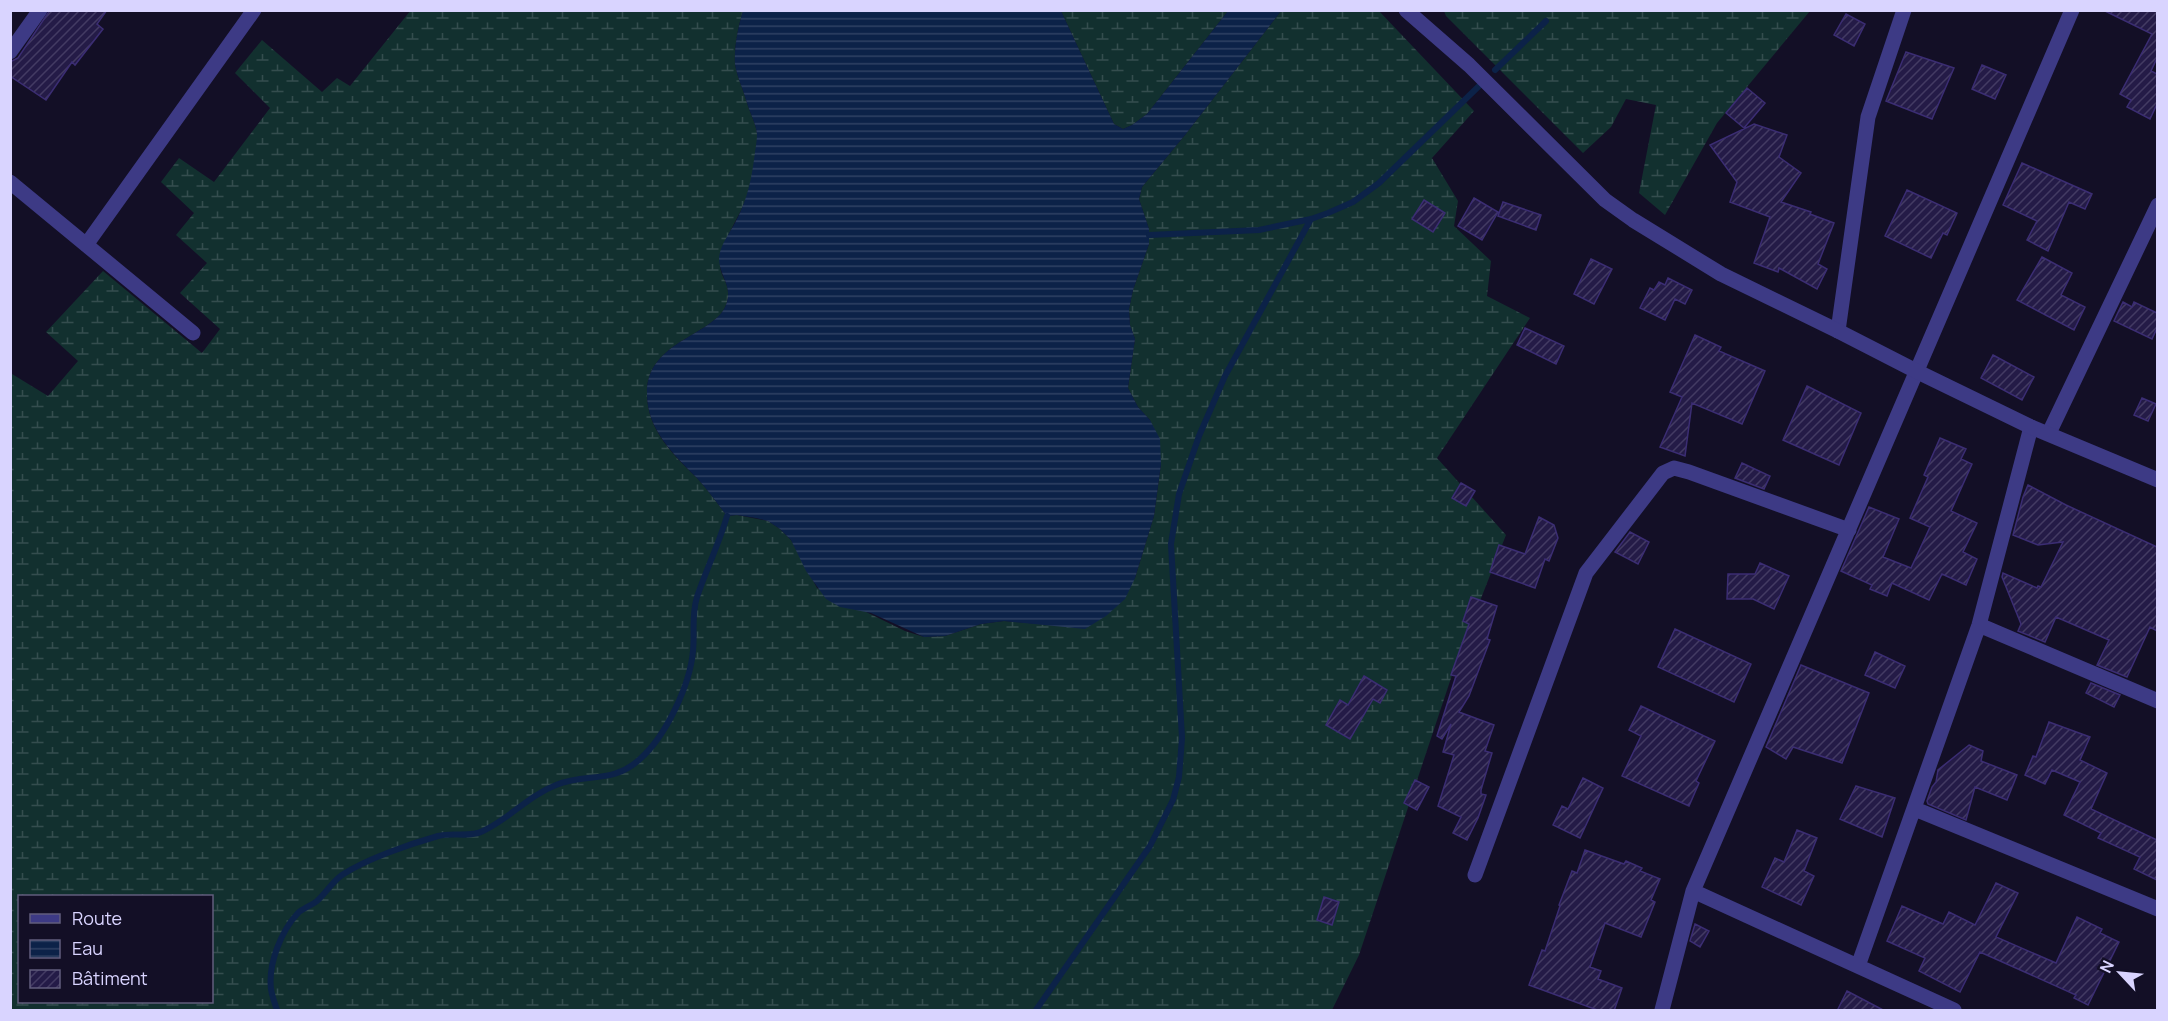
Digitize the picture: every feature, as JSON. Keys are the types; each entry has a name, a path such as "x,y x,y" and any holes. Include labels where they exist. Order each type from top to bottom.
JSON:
{"street":[{"path":"10,52 40,10"},
{"path":"86,244 254,10"},
{"path":"1407,10 1469,65 1605,200 1633,220 1720,274 1917,372 2031,427 2157,480"},
{"path":"1838,331 1868,117 1904,10"},
{"path":"1662,1011 1693,891 2072,10"},
{"path":"10,182 193,333"},
{"path":"2049,434 2157,205"},
{"path":"1858,966 1979,625 2031,427"},
{"path":"1475,875 1586,573 1663,473 1674,468 1689,471 1850,530"},
{"path":"1979,625 2157,701"},
{"path":"1915,809 2157,909"},
{"path":"1693,891 1954,1011"}],"green space":[{"path":"411,10 743,11 737,37 735,64 755,126 757,140 749,190 721,254 720,268 727,285 727,302 721,313 711,323 683,340 658,361 650,376 647,394 648,407 656,430 670,450 727,516 737,515 768,521 791,540 817,588 905,631 924,637 945,636 981,624 1004,621 1085,628 1135,578 1154,516 1161,464 1150,420 1138,407 1128,388 1135,339 1130,325 1129,309 1149,244 1149,229 1139,199 1142,187 1281,11 1379,11 1474,111 1432,158 1458,201 1454,226 1491,261 1487,296 1530,318 1437,458 1506,535 1459,654 1359,955 1332,1010 11,1010 10,376 12,374 48,396 78,361 46,332 103,271 202,353 220,329 180,293 207,263 176,235 194,213 161,182 179,158 214,182 270,108 235,73 262,40 322,92 337,78 350,86"},
{"path":"1061,11 1228,11 1147,114 1123,129 1114,124"},
{"path":"1444,11 1810,11 1717,123 1665,215 1639,193 1656,105 1626,99 1611,127 1583,153 1446,16"}],"water":[{"path":"743,11 1061,11 1114,124 1123,129 1147,114 1228,11 1281,11 1142,187 1139,199 1149,229 1149,244 1129,309 1130,325 1135,339 1128,388 1160,439 1161,464 1154,516 1135,578 1125,599 1106,616 1085,629 1004,621 981,624 945,636 924,637 871,613 840,607 826,599 806,571 791,540 780,529 768,521 756,518 727,516 670,450 656,430 648,407 647,394 650,376 658,361 683,340 711,323 721,313 727,302 728,290 719,258 723,244 746,196 757,136 735,64 737,37"}],"building":[{"path":"50,10 107,10 97,24 103,29 75,65 72,62 46,100 10,76 10,62 18,58"},
{"path":"2103,10 2157,10 2157,58 2151,71 2157,74 2157,104 2150,119 2127,107 2131,100 2120,94 2152,34"},
{"path":"1846,14 1865,24 1854,46 1834,35"},
{"path":"1906,52 1954,68 1932,119 1886,101"},
{"path":"1982,65 2006,75 1995,99 1972,89"},
{"path":"1747,88 1765,103 1744,128 1726,113"},
{"path":"1754,124 1787,135 1779,157 1801,173 1781,202 1834,223 1818,264 1827,269 1817,289 1779,268 1778,272 1754,263 1770,217 1730,202 1737,182 1710,145"},
{"path":"2022,163 2092,194 2085,209 2069,202 2048,251 2027,240 2037,221 2003,205"},
{"path":"1907,190 1957,213 1947,235 1943,233 1931,258 1885,236"},
{"path":"1474,198 1498,212 1482,240 1458,226"},
{"path":"1424,200 1445,213 1433,232 1412,219"},
{"path":"1503,202 1541,215 1536,230 1498,216"},
{"path":"2042,257 2072,273 2061,295 2085,307 2074,330 2017,300"},
{"path":"1591,259 1612,269 1594,304 1574,294"},
{"path":"1668,278 1692,290 1685,304 1675,299 1665,320 1640,308 1650,288 1654,290 1659,282 1665,285"},
{"path":"2123,302 2132,307 2134,302 2157,313 2157,328 2152,339 2114,321"},
{"path":"1525,328 1564,346 1556,364 1517,345"},
{"path":"1695,335 1721,347 1719,351 1765,371 1742,424 1692,403 1685,456 1660,447 1682,397 1670,392"},
{"path":"1993,355 2034,377 2022,400 1981,378"},
{"path":"1807,386 1861,413 1839,465 1783,440"},
{"path":"2142,398 2156,404 2148,421 2134,415"},
{"path":"1940,438 1966,449 1961,459 1972,464 1951,511 1977,523 1963,552 1977,559 1966,585 1942,574 1929,600 1892,583 1887,596 1870,589 1872,585 1841,571 1869,507 1899,519 1883,557 1911,568 1930,527 1910,518 1928,477 1924,475"},
{"path":"1742,463 1770,476 1764,489 1735,478"},
{"path":"1461,483 1475,491 1466,506 1452,498"},
{"path":"2028,485 2157,547 2157,631 2150,627 2127,677 2097,665 2109,640 2056,617 2045,642 2018,631 2021,624 2002,577 2003,573 2037,588 2041,587 2063,542 2038,545 2013,535"},
{"path":"1539,517 1554,525 1558,538 1549,561 1545,559 1535,588 1490,572 1499,545 1525,554"},
{"path":"1630,532 1649,542 1638,564 1615,552"},
{"path":"1760,563 1789,576 1774,609 1753,599 1727,599 1728,574 1755,574"},
{"path":"1471,597 1497,606 1487,639 1490,640 1469,696 1459,712 1494,725 1485,751 1492,753 1481,790 1481,794 1486,795 1467,840 1453,833 1461,817 1438,806 1454,755 1443,752 1451,724 1442,739 1437,736 1456,676 1451,675 1469,624 1463,621"},
{"path":"1675,629 1751,664 1734,702 1658,667"},
{"path":"1875,652 1905,666 1895,688 1865,675"},
{"path":"1801,665 1869,693 1842,763 1793,747 1786,759 1766,747"},
{"path":"1364,676 1387,690 1380,703 1373,699 1350,739 1326,725 1340,700 1348,705"},
{"path":"2091,683 2120,695 2114,707 2086,693"},
{"path":"1641,706 1715,741 1696,781 1699,783 1689,806 1622,776 1641,736 1629,730"},
{"path":"2049,722 2090,737 2080,760 2107,773 2091,809 2157,840 2157,880 2134,869 2140,857 2098,838 2101,833 2064,815 2080,782 2052,770 2045,784 2025,775 2033,756 2036,757"},
{"path":"1969,745 1983,751 1981,761 2017,775 2007,800 1975,787 1966,820 1928,804 1927,801 1936,782 1938,770"},
{"path":"1583,778 1603,788 1580,838 1553,825 1562,806 1568,809"},
{"path":"1415,780 1429,787 1417,810 1404,803"},
{"path":"1856,786 1895,798 1882,837 1840,819"},
{"path":"1797,830 1817,838 1804,871 1814,876 1801,905 1762,887 1775,858 1784,862"},
{"path":"1585,850 1624,864 1626,861 1642,868 1640,871 1660,879 1651,900 1655,902 1641,937 1605,923 1590,967 1601,971 1598,979 1622,988 1614,1011 1600,1011 1529,985 1542,950 1545,951 1572,871 1577,873"},
{"path":"1996,883 2018,893 1996,937 2056,963 2077,917 2102,929 2100,933 2119,942 2088,1005 2074,998 2076,995 1980,952 1960,992 1919,971 1925,958 1887,941 1902,906 1943,924 1949,912 1975,925"},
{"path":"1324,897 1339,902 1332,925 1317,920"},
{"path":"1695,924 1709,931 1700,947 1690,941"},
{"path":"1847,991 1885,1011 1837,1011"}],"waterway":[{"path":"1495,70 1546,21"},
{"path":"1149,235 1259,230 1311,219 1353,202 1379,183 1479,86"},
{"path":"1036,1010 1150,846 1173,800 1179,777 1182,738 1171,544 1179,494 1199,436 1225,376 1311,219"},
{"path":"277,1010 271,992 271,979 274,959 281,938 298,913 317,901 342,875 376,858 427,839 483,831 527,801 556,785 619,772 630,767 650,749 675,709 687,679 693,651 695,604 727,516"}]}
